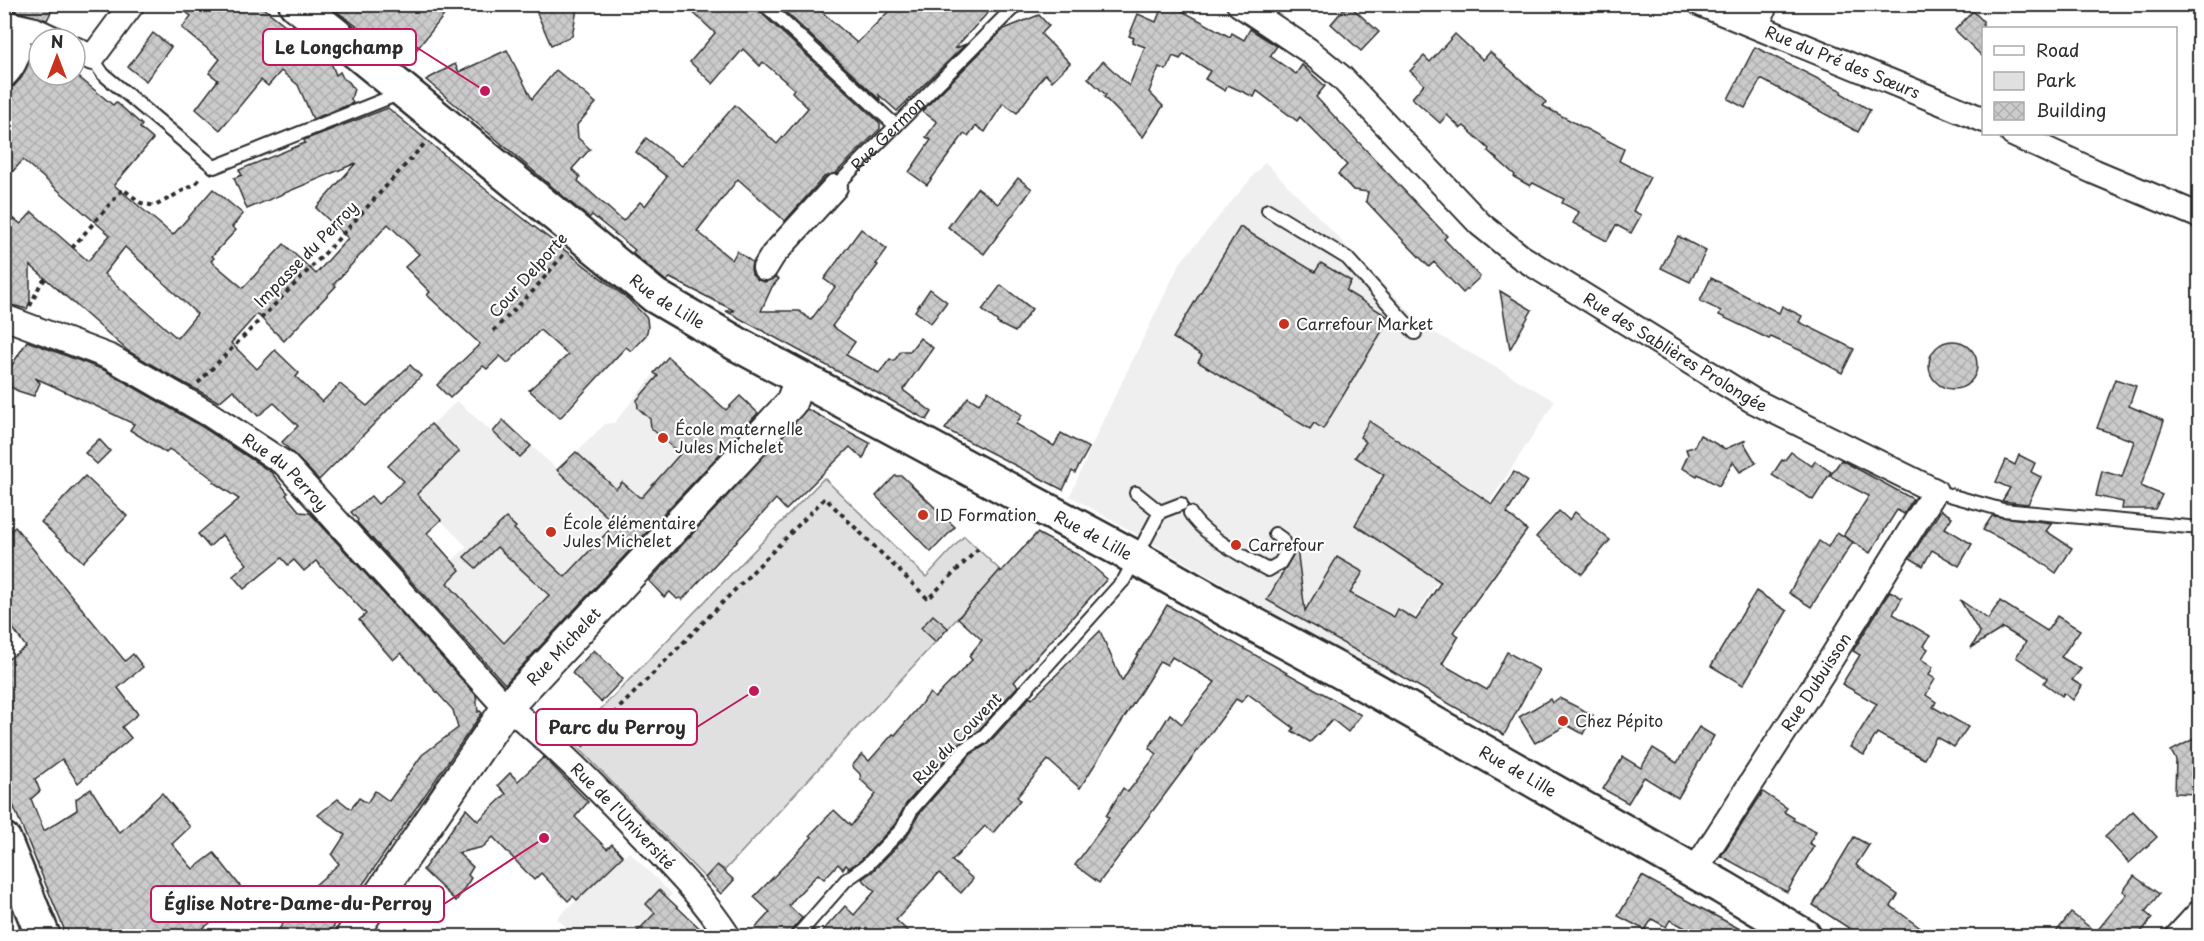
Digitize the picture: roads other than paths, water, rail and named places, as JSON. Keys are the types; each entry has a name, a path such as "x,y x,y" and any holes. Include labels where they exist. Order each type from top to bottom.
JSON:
{"main road":[{"name":"Rue de Lille","path":"296,4 655,296 737,344 1136,558 1373,689 1804,936"},
{"path":"4,840 43,936"}],"street":[{"path":"87,50 132,4"},
{"name":"Rue des Sablières Prolongée","path":"1239,4 1308,50 1342,78 1480,224 1521,257 1752,400 1935,491"},
{"name":"Rue du Pré des Sœurs","path":"1701,4 1762,15 1982,120"},
{"path":"9,23 27,28"},
{"path":"4,76 14,66 20,44 9,23"},
{"path":"2015,135 2199,216"},
{"name":"Rue Germon","path":"765,268 773,255 835,187"},
{"name":"Rue du Perroy","path":"4,316 110,357 183,399 285,464 498,699 508,706"},
{"name":"Rue Michelet","path":"351,936 508,706 791,403 800,378"},
{"name":"Rue Dubuisson","path":"1694,872 1827,666 1935,491"},
{"name":"Rue de l'Université","path":"508,706 591,780 706,903 729,936"},
{"path":"2178,936 2199,912"}],"lane":[{"path":"764,4 896,126"},
{"name":"Rue Germon","path":"835,187 1017,4"},
{"path":"87,58 214,167 405,91"},
{"path":"1268,210 1347,258 1415,333"},
{"name":"Rue des Sablières Prolongée","path":"1935,491 2003,510 2199,528"},
{"path":"1136,493 1160,512 1186,509 1195,521 1240,556 1268,570 1280,563 1287,551 1282,539 1275,534"},
{"name":"Rue du Couvent","path":"797,936 846,880 866,866 902,829 912,809 966,748 982,738 1097,612 1124,580 1160,512"}],"place":[{"name":"Le Longchamp","path":"485,91"},
{"name":"Carrefour Market","path":"1284,324"},
{"name":"École maternelle Jules Michelet","path":"663,438"},
{"name":"ID Formation","path":"923,515"},
{"name":"École élémentaire Jules Michelet","path":"551,532"},
{"name":"Carrefour","path":"1236,545"},
{"name":"Parc du Perroy","path":"754,691"},
{"name":"Chez Pépito","path":"1563,721"},
{"name":"Église Notre-Dame-du-Perroy","path":"544,838"}]}
